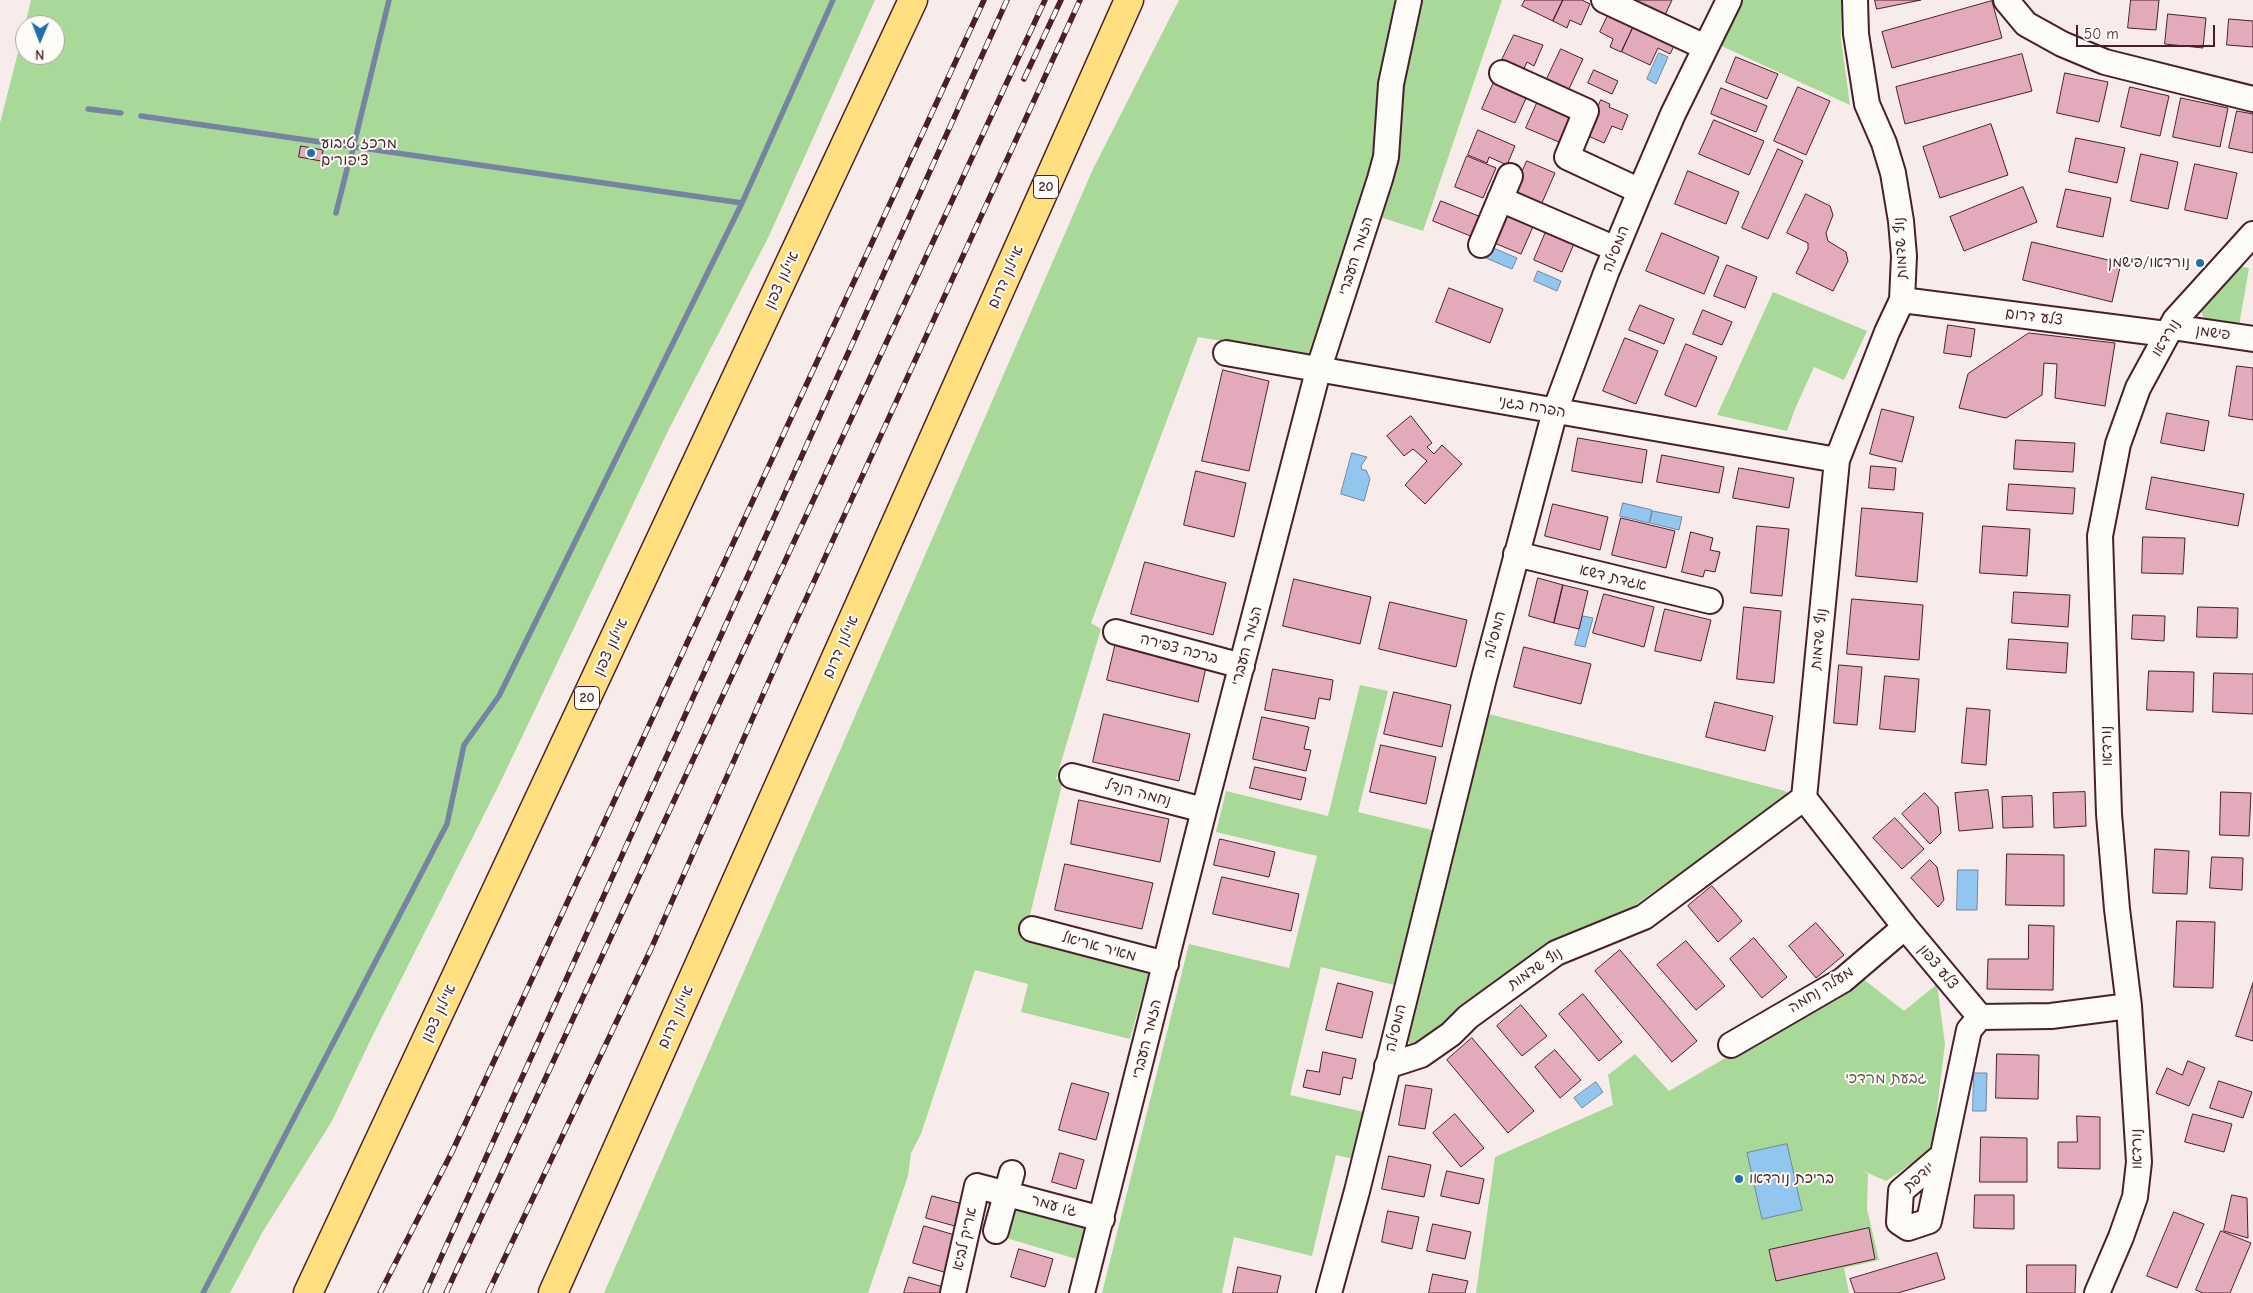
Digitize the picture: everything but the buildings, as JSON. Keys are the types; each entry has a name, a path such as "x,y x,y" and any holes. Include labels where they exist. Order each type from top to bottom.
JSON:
{"highway":[{"name":"איילון צפון","path":"308,1293 913,0"},
{"name":"איילון דרום","path":"553,1293 1129,0"},
{"path":"292,1293 449,992"}],"street":[{"name":"הזמר העברי","path":"1082,1293 1318,370 1375,198 1386,157 1390,84 1408,0"},
{"path":"1604,0 1705,47"},
{"name":"המסילה","path":"1329,1293 1357,1191 1386,1066 1516,554 1555,411 1640,191 1705,47 1729,0"},
{"name":"נוף שדמות","path":"1386,1066 1421,1055 1451,1034 1468,1016 1556,953 1644,917 1804,798 1837,460 1887,332 1902,300 1904,256 1901,221 1893,173 1884,143 1867,104 1856,34 1855,0"},
{"path":"2006,0 2026,24 2062,44 2105,62 2253,99"},
{"path":"1502,73 1586,111 1567,157 1640,191"},
{"path":"1481,245 1510,176"},
{"path":"1500,199 1616,249"},
{"name":"נורדאו","path":"2097,1293 2121,1238 2135,1197 2139,1162 2129,1006 2116,909 2109,814 2100,536 2118,444 2138,388 2175,320 2253,234"},
{"name":"צלע דרום","path":"1902,300 2169,331"},
{"name":"פישמן","path":"2169,331 2253,339"},
{"name":"הפרח בגני","path":"1226,353 1837,460"},
{"name":"אגדת דשא","path":"1516,554 1710,601"},
{"name":"ברכה צפירה","path":"1116,632 1242,666"},
{"name":"נחמה הנדל","path":"1072,776 1204,810"},
{"name":"צלע צפון","path":"1804,798 1905,927 1980,1018"},
{"name":"מעלה נחמה","path":"1731,1045 1843,980 1905,927"},
{"name":"מאיר אריאל","path":"1032,929 1166,964"},
{"path":"1980,1018 2051,1016 2129,1006"},
{"name":"יודפת","path":"1942,1156 1969,1030 1980,1018"},
{"path":"996,1231 1009,1183"},
{"name":"ג׳ו עמר","path":"977,1186 1009,1183 1102,1219"},
{"name":"אריק לביא","path":"953,1293 977,1186"}],"green space":[{"path":"31,0 875,0 769,236 668,431 499,785 371,1039 332,1121 262,1233 230,1293 0,1293 0,123 15,63 15,65 65,65 65,15 27,15"},
{"path":"1179,0 1395,0 1379,78 1377,134 1369,177 1308,356 1198,337 1091,623 1101,629 1056,779 1063,781 1025,935 1150,968 1130,1039 1021,1012 1028,984 975,970 921,1134 911,1153 908,1176 868,1293 604,1293 1093,169"},
{"path":"1422,0 1502,0 1423,231 1380,217 1398,161 1407,60"},
{"path":"1737,0 1842,0 1841,39 1850,105 1715,43"},
{"path":"2233,265 2249,268 2239,326 2206,319 2202,315 2201,308"},
{"path":"1773,292 1867,331 1844,380 1814,367 1787,431 1717,415"},
{"path":"1360,685 1388,691 1358,812 1436,831 1398,986 1321,967 1290,1095 1364,1112 1353,1159 1336,1155 1312,1256 1234,1237 1222,1293 1102,1293 1189,944 1289,968 1317,856 1216,832 1226,791 1328,816"},
{"path":"1489,714 1785,791 1789,794 1631,908 1551,944 1416,1049 1410,1046 1408,1037"},
{"name":"גבעת מרדכי","path":"1862,978 1904,1011 1937,984 1945,1044 1932,1150 1886,1181 1861,1170 1868,1174 1867,1209 1879,1260 1844,1268 1849,1293 1476,1293 1495,1157 1613,1105 1608,1075 1635,1054 1669,1091"},
{"path":"1020,1210 1083,1228 1087,1232 1083,1261 1003,1237 1012,1213"}],"water":[{"path":"1659,53 1668,57 1656,84 1647,79"},
{"path":"1491,247 1517,258 1512,269 1486,258"},
{"path":"1538,271 1561,281 1557,291 1534,281"},
{"path":"1352,453 1367,457 1361,466 1362,470 1366,470 1370,479 1364,501 1341,494"},
{"path":"1623,503 1652,510 1649,523 1620,516"},
{"path":"1653,511 1682,517 1679,530 1650,523"},
{"path":"1583,616 1593,618 1585,647 1575,645"},
{"path":"1958,870 1978,870 1977,910 1957,910"},
{"path":"1974,1073 1987,1073 1986,1111 1973,1111"},
{"path":"1596,1082 1603,1092 1582,1108 1574,1098"},
{"path":"1787,1144 1802,1210 1762,1219 1747,1153"}],"waterway":[{"path":"351,157 389,0"},
{"path":"203,1293 447,824 464,745 499,696 742,203 833,0"},
{"path":"88,109 121,113"},
{"path":"141,116 742,203"},
{"path":"336,213 347,169"}],"railway":[{"path":"380,1293 452,1152 984,0"},
{"path":"425,1293 1007,0"},
{"path":"446,1293 1045,0"},
{"path":"1024,79 1061,0"},
{"path":"488,1293 651,949 784,647 1080,0"}],"place":[{"name":"מרכז טיבוע ציפורים","path":"311,153"},
{"name":"נורדאו/פישמן","path":"2200,263"},
{"name":"בריכת נורדאו","path":"1739,1179"}]}
